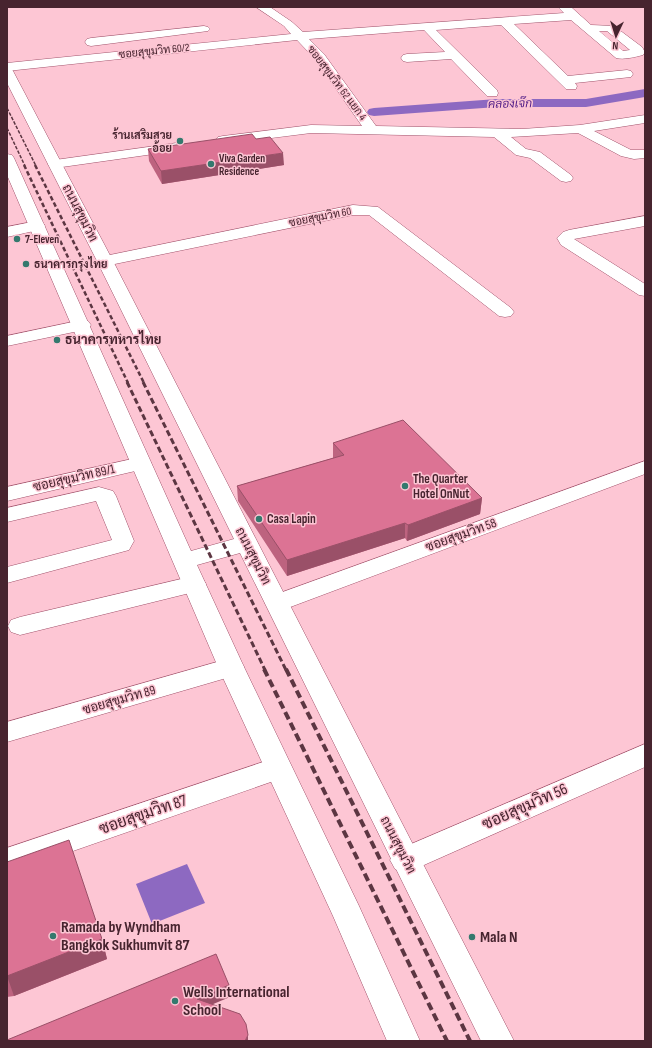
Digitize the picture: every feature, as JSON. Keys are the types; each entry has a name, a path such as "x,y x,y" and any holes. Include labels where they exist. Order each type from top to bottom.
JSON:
{"street":[{"name":"ซอยสุขุมวิท 62 แยก 4","path":"262,7 288,24 320,57 373,131"},
{"path":"564,7 574,16 588,28 620,55 639,52 610,28 588,28"},
{"name":"ซอยสุขุมวิท 60/2","path":"7,67 48,56 504,20 574,16"},
{"path":"504,20 568,83 627,74"},
{"path":"426,26 492,93"},
{"path":"82,44 204,29"},
{"path":"407,58 454,55"},
{"name":"ถนนสุขุมวิท","path":"7,71 105,261 405,860 498,1041"},
{"path":"207,142 297,129 522,133 580,129 645,119"},
{"path":"580,129 626,153 634,155 645,154"},
{"path":"497,132 521,152 535,155 566,178"},
{"path":"55,164 192,144"},
{"path":"9,169 37,226 82,325 231,667 348,916 404,1041"},
{"name":"ซอยสุขุมวิท 60","path":"105,261 352,210 373,210 504,312"},
{"path":"645,221 569,235 565,238 567,242 645,291"},
{"path":"7,232 37,226"},
{"path":"7,341 82,325"},
{"name":"ซอยสุขุมวิท 89/1","path":"7,494 141,462"},
{"name":"ซอยสุขุมวิท 58","path":"277,603 645,467"},
{"path":"7,515 100,494 106,496 123,541 121,545 115,547 7,575"},
{"path":"184,561 247,543"},
{"path":"20,626 194,584"},
{"name":"ซอยสุขุมวิท 89","path":"7,732 231,667"},
{"name":"ซอยสุขุมวิท 56","path":"405,860 645,755"},
{"name":"ซอยสุขุมวิท 87","path":"7,861 278,768"}],"shaded area":[{"path":"187,864 205,903 152,924 136,884"}],"building":[{"path":"252,134 256,139 270,137 283,153 161,171 148,149"},
{"path":"403,420 482,498 408,525 405,523 287,560 237,486 344,455 333,443"},
{"name":"Ramada by Wyndham Bangkok Sukhumvit 87","path":"69,840 102,939 7,976 7,862"},
{"name":"Wells International School","path":"216,954 229,985 197,999 240,1014 246,1024 248,1035 245,1041 7,1041 7,1040"}],"waterway":[{"name":"คลองเจ๊ก","path":"374,112 497,103 586,103 645,93"}],"railway":[{"path":"7,108 36,166"},
{"path":"7,128 25,166"},
{"path":"24,165 128,383"},
{"path":"35,165 144,383"},
{"path":"127,382 265,670"},
{"path":"143,382 286,670"},
{"path":"264,669 447,1041"},
{"path":"286,669 470,1041"}],"place":[{"name":"ร้านเสริมสวย อ้อย","path":"180,141"},
{"name":"Viva Garden Residence","path":"211,164"},
{"name":"7-Eleven","path":"17,239"},
{"name":"ธนาคารกรุงไทย","path":"26,264"},
{"name":"ธนาคารทหารไทย","path":"57,340"},
{"name":"The Quarter Hotel OnNut","path":"405,486"},
{"name":"Casa Lapin","path":"259,519"},
{"name":"Ramada by Wyndham Bangkok Sukhumvit 87","path":"53,936"},
{"name":"Mala N","path":"472,937"},
{"name":"Wells International School","path":"175,1001"}]}
